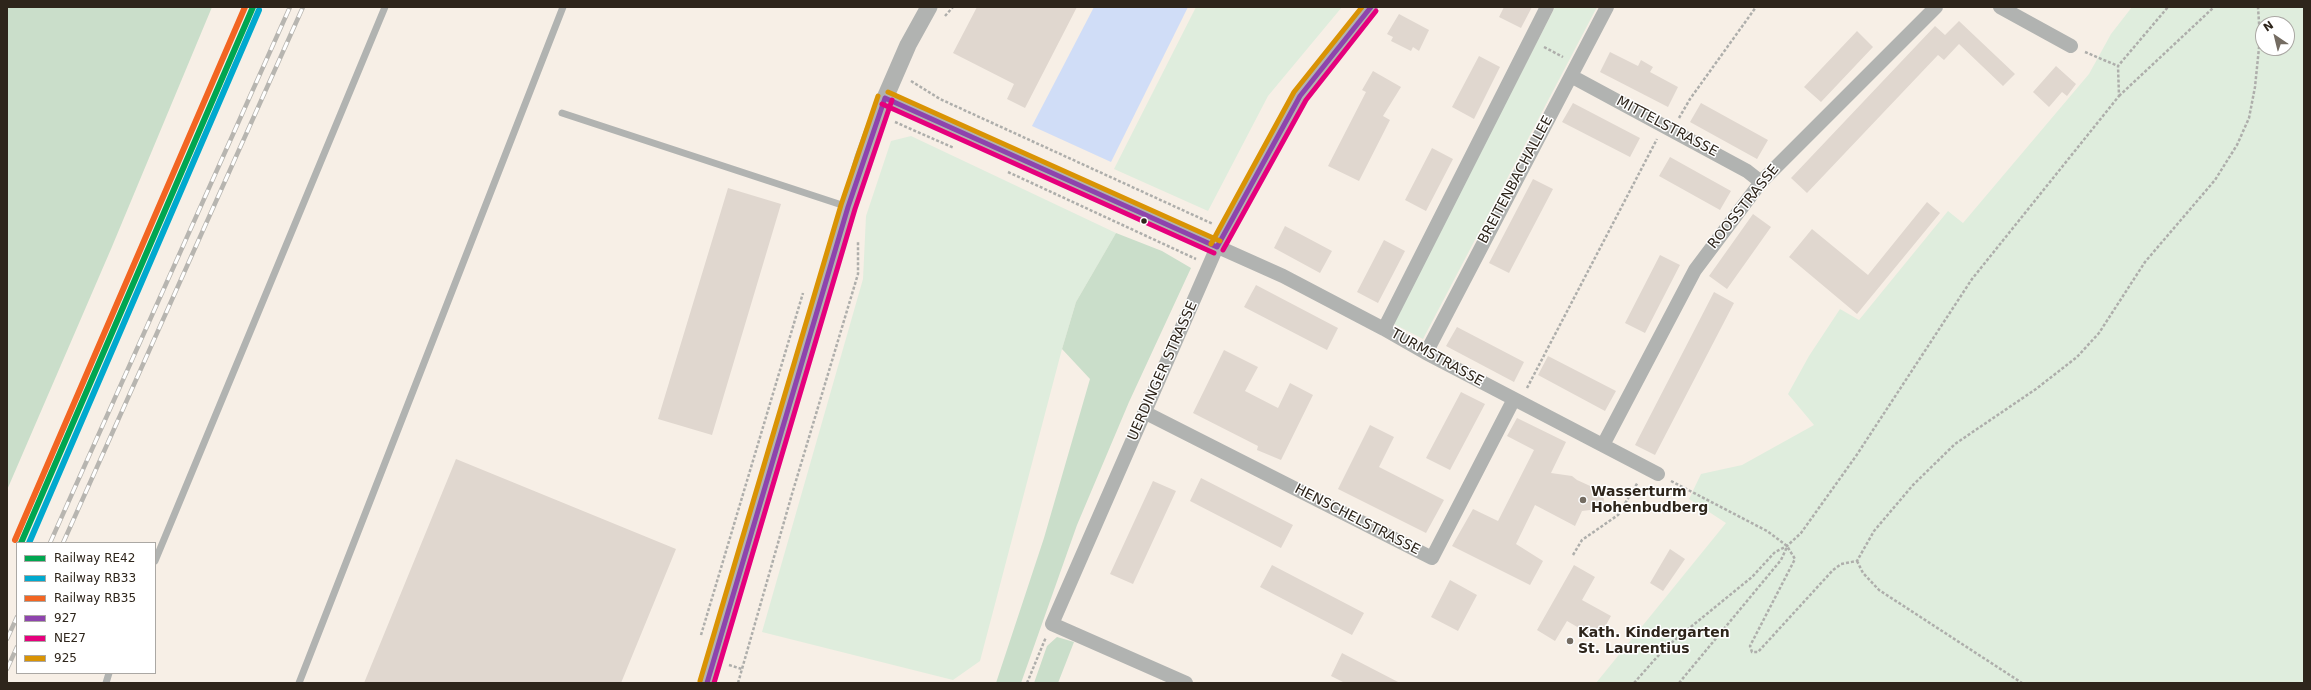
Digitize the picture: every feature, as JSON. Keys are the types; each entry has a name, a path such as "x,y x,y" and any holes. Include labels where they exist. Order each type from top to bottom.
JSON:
{"street":[{"path":"707,683 848,207 892,101 908,45 929,7"},
{"name":"UERDINGER STRASSE","path":"1052,624 1144,412 1188,317 1217,247 1300,96 1371,7"},
{"path":"1384,329 1547,7"},
{"name":"BREITENBACHALLEE","path":"1426,353 1607,7"},
{"name":"ROOSSTRASSE","path":"1603,444 1694,270 1761,182 1936,7"},
{"path":"2000,7 2071,46"},
{"name":"MITTELSTRASSE","path":"1574,70 1668,128 1747,171 1761,182"},
{"name":"TURMSTRASSE","path":"892,101 1283,276 1384,329 1426,353 1653,471"},
{"name":"HENSCHELSTRASSE","path":"1144,412 1432,558 1517,400"},
{"path":"1052,624 1186,683"}],"lane":[{"path":"156,559 385,7"},
{"path":"300,683 563,7"},
{"path":"562,113 848,207"}],"path":[{"path":"940,21 953,7"},
{"path":"1517,400 1668,128 1756,7"},
{"path":"2119,96 2118,66 2168,7"},
{"path":"1634,683 1665,648 1752,577 1775,552 1787,546 1802,533 1856,456 1972,278 2119,96 2214,7"},
{"path":"1573,555 1582,540 1618,515 1653,471 1767,531 1787,546 1795,559 1750,646 1752,652 1758,652 1833,570 1841,564 1857,561 1874,531 1912,485 1955,444 2036,389 2077,357 2099,333 2145,262 2215,180 2237,146 2249,118 2255,87 2260,38 2258,7"},
{"path":"1530,40 1574,70"},
{"path":"2071,46 2118,66"},
{"path":"890,128 893,121 892,101 909,80 912,73"},
{"path":"909,80 940,99 1226,230"},
{"path":"893,121 955,149"},
{"path":"1004,170 1209,265"},
{"path":"738,683 783,523 858,274 858,235"},
{"path":"1679,683 1781,560 1787,546"},
{"path":"1857,561 1863,574 1879,590 2022,683"},
{"path":"1027,683 1052,624"}],"green space":[{"path":"7,7 212,7 111,249 7,490"},
{"path":"1196,7 1342,7 1268,96 1208,211 1114,169"},
{"path":"1555,7 1597,7 1423,339 1392,323"},
{"path":"2132,7 2304,7 2304,683 1596,683 1726,523 1689,499 1701,474 1742,465 1814,425 1788,394 1809,356 1840,309 1859,320 1948,211 1963,223 2089,74 2111,34"},
{"path":"911,136 1116,233 1076,302 1062,349 980,661 953,680 762,632 863,279 866,216 891,141"},
{"path":"1116,233 1162,251 1191,268 1129,402 1077,525 1021,683 996,683 1044,538 1090,379 1062,349 1076,302"},
{"path":"1057,637 1074,642 1058,683 1034,683 1047,646"}],"water":[{"path":"1094,7 1188,7 1111,162 1032,126"}],"building":[{"path":"977,7 1077,7 1025,108 1007,99 1014,84 953,53"},
{"path":"1504,7 1532,7 1521,28 1499,17"},
{"path":"1399,14 1429,30 1419,51 1413,47 1411,51 1391,41 1393,37 1387,34"},
{"path":"1959,21 2015,74 2003,86 1959,44 1944,60 1938,55 1807,193 1791,178 1935,26 1945,35"},
{"path":"1857,31 1873,47 1821,102 1804,87"},
{"path":"1610,52 1638,66 1641,60 1653,67 1650,72 1678,87 1668,107 1600,72"},
{"path":"1479,56 1500,67 1474,119 1452,107"},
{"path":"2056,66 2076,84 2067,96 2062,92 2049,107 2033,92"},
{"path":"1373,71 1401,87 1383,116 1390,120 1359,181 1328,166 1366,92 1362,90"},
{"path":"1573,103 1640,138 1630,157 1562,122"},
{"path":"1701,103 1768,140 1757,159 1690,122"},
{"path":"1432,148 1453,159 1426,211 1405,200"},
{"path":"1670,157 1731,191 1720,210 1659,176"},
{"path":"1533,179 1553,189 1509,273 1489,263"},
{"path":"728,188 781,204 712,435 658,419"},
{"path":"1927,202 1940,213 1857,314 1789,257 1812,229 1868,275"},
{"path":"1753,214 1771,227 1727,289 1709,276"},
{"path":"1285,226 1332,251 1320,273 1274,248"},
{"path":"1384,240 1405,251 1378,303 1357,292"},
{"path":"1660,255 1680,265 1645,333 1625,323"},
{"path":"1256,285 1338,328 1327,350 1244,307"},
{"path":"1714,292 1734,303 1655,455 1635,445"},
{"path":"1457,327 1524,362 1514,382 1446,346"},
{"path":"1224,350 1258,367 1245,391 1278,408 1290,383 1313,395 1281,460 1257,450 1258,446 1193,413"},
{"path":"1548,356 1616,391 1605,411 1538,375"},
{"path":"1461,392 1485,404 1450,470 1426,458"},
{"path":"1517,418 1566,442 1551,473 1572,476 1577,480 1599,490 1604,499 1603,505 1599,509 1582,511 1575,526 1535,505 1516,544 1543,561 1530,585 1452,546 1473,509 1498,521 1534,450 1507,436"},
{"path":"1370,425 1394,437 1379,467 1444,500 1426,533 1338,489"},
{"path":"456,459 676,549 621,683 364,683"},
{"path":"1201,478 1293,525 1281,548 1190,501"},
{"path":"1153,481 1176,491 1133,584 1110,574"},
{"path":"1670,549 1685,559 1663,591 1650,583"},
{"path":"1272,565 1364,613 1352,635 1260,587"},
{"path":"1574,565 1595,577 1582,600 1611,616 1598,639 1567,621 1555,641 1537,630"},
{"path":"1450,580 1477,595 1458,631 1431,617"},
{"path":"1342,653 1400,683 1345,683 1331,676"}],"railway":[{"path":"50,542 290,7"},
{"path":"63,542 303,7"},
{"path":"7,639 16,619"},
{"path":"7,669 16,649"}],"rail line":[{"name":"RB35","path":"15,540 245,7"},
{"name":"RE42","path":"21,542 253,7"},
{"name":"RB33","path":"29,542 259,10"}],"transit line":[{"name":"925","path":"1211,244 1294,92 1362,7"},
{"name":"927","path":"1217,247 1300,96 1371,7"},
{"name":"NE27","path":"1223,250 1306,100 1376,11"},
{"name":"925","path":"888,92 1220,241"},
{"name":"925","path":"700,681 841,205 878,96"},
{"name":"927","path":"885,98 1217,247"},
{"name":"927","path":"707,683 848,207 885,98"},
{"name":"NE27","path":"714,683 855,209 892,100"},
{"name":"NE27","path":"882,104 1214,253"}],"place":[{"name":"Wasserturm Hohenbudberg","path":"1583,500"},
{"name":"Kath. Kindergarten St. Laurentius","path":"1570,641"}]}
